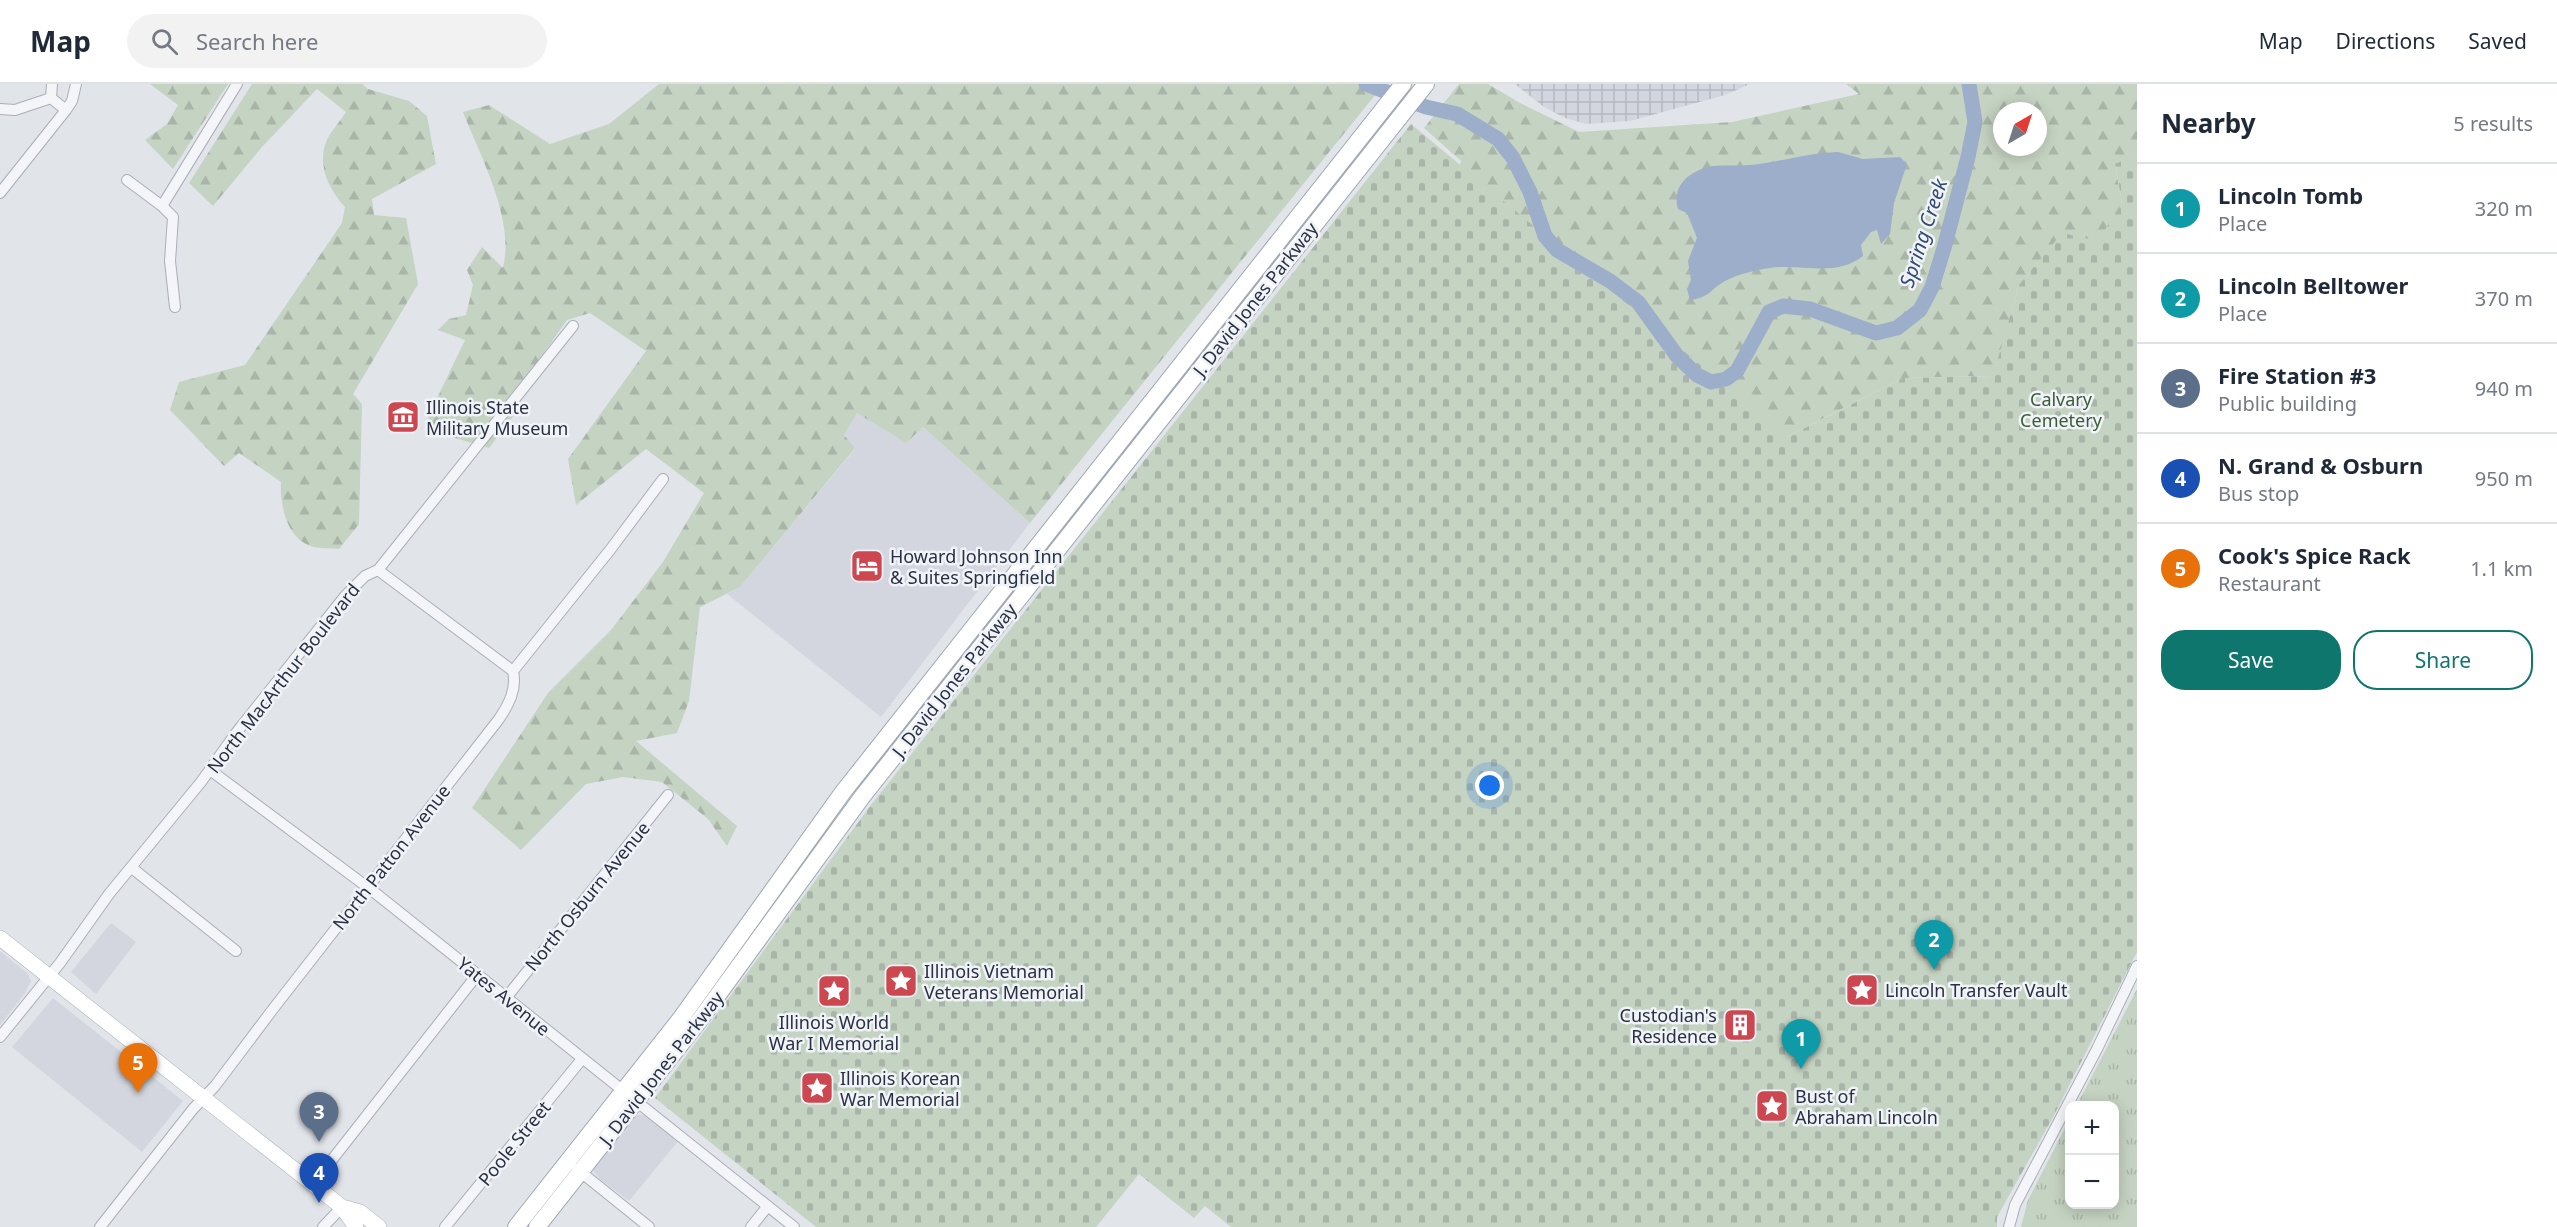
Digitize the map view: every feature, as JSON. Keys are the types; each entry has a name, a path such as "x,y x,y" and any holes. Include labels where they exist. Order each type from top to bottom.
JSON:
{"main road":[{"name":"J. David Jones Parkway","path":"630,1096 697,995 843,792 1403,84"},
{"name":"J. David Jones Parkway","path":"516,1227 574,1167 630,1096 699,1021 862,797 1426,84"},
{"path":"0,938 342,1207 356,1227"},
{"name":"J. David Jones Parkway","path":"537,1227 574,1167"},
{"path":"342,1207 360,1212 379,1227"}],"street":[{"path":"51,98 52,84"},
{"path":"0,194 66,110 72,101 76,84"},
{"path":"162,206 237,84"},
{"path":"0,110 15,110 51,98"},
{"path":"51,98 66,110"},
{"path":"127,180 173,217 170,261 175,307"},
{"name":"North MacArthur Boulevard","path":"0,1037 48,977 94,913 210,770 236,733 352,588 365,576 378,570 573,326"},
{"path":"378,570 513,671 610,550 663,479"},
{"name":"North Patton Avenue","path":"100,1227 204,1098 500,719 513,693 515,679 513,671"},
{"name":"Yates Avenue","path":"210,770 367,887 794,1227"},
{"name":"North Osburn Avenue","path":"506,998 668,795"},
{"path":"132,868 236,951"},
{"path":"2009,1227 2015,1205 2097,1049 2137,966"},
{"path":"313,1184 477,975"},
{"name":"Poole Street","path":"445,1227 582,1059"},
{"path":"574,1167 649,1227"},
{"path":"751,1227 768,1206"},
{"path":"323,1227 342,1207"}],"shaded area":[{"path":"1515,84 1750,84 1725,95 1630,121 1586,124 1565,118 1544,107"},
{"path":"857,413 906,443 923,427 1030,523 881,717 727,594 740,587 855,449 844,435"},
{"path":"111,923 136,942 96,994 71,972"},
{"path":"0,951 28,974 31,981 25,993 0,1025"},
{"path":"53,998 183,1101 142,1152 12,1047"},
{"path":"634,1115 644,1115 679,1140 629,1201 601,1180 594,1172 593,1166"}],"green space":[{"path":"150,84 228,84 173,169 145,140 167,124 178,105"},
{"path":"252,84 362,84 368,89 409,101 427,116 436,164 372,199 374,215 406,218 418,284 353,394 362,404 359,524 339,549 314,547 302,542 290,528 286,519 281,482 239,453 224,466 170,410 179,382 245,365 342,223 345,207 327,179 323,154 329,137 346,112 317,89 262,147 213,206 189,183"},
{"path":"659,84 1384,84 1030,523 923,427 906,443 857,413 844,435 855,448 740,587 700,607 689,701 677,733 636,741 737,826 727,846 708,819 662,782 623,777 586,784 521,850 472,808 548,693 611,630 663,562 704,493 646,449 576,505 568,459 646,351 590,313 567,320 515,393 515,414 489,448 435,432 428,417 465,340 438,330 449,319 466,315 473,285 467,270 482,247 503,268 505,249 504,229 494,189 463,112 489,105 550,144 609,124"},
{"path":"1459,84 1488,84 1520,103 1579,132 1732,122 1859,94 1846,84 2137,84 2137,155 2115,165 2122,203 2098,242 2019,285 1994,376 1903,378 1759,451 1450,192 1461,161 1424,128"},
{"name":"Calvary Cemetery","path":"1411,124 1787,437 1903,378 1993,376 2019,285 2062,233 2098,241 2122,203 2115,164 2137,155 2137,952 2052,1119 1997,1217 1997,1227 1231,1227 1205,1206 1194,1218 1139,1174 1096,1227 816,1227 655,1098 871,805"},
{"path":"2137,989 2137,1227 2021,1227 2028,1200 2065,1128 2065,1209 2119,1209 2119,1101 2079,1101"}],"water":[{"path":"1838,152 1863,159 1900,157 1907,164 1894,203 1890,234 1881,244 1877,230 1871,232 1861,245 1863,256 1852,263 1830,268 1782,267 1753,271 1730,279 1706,295 1690,300 1687,289 1691,280 1688,261 1697,238 1687,213 1678,209 1677,193 1684,180 1697,171 1713,166 1750,165"}],"waterway":[{"name":"Spring Creek","path":"1366,84 1426,107 1457,114 1498,139 1513,158 1530,192 1545,236 1557,250 1610,281 1638,302 1677,356 1697,375 1711,382 1726,379 1737,371 1769,312 1783,306 1810,309 1876,333 1897,328 1920,310 1932,287 1968,157 1975,122 1969,84"}],"place":[{"name":"Illinois State Military Museum","path":"403,417"},
{"name":"Howard Johnson Inn & Suites Springfield","path":"867,566"},
{"name":"Lincoln Belltower","path":"1934,970"},
{"name":"Illinois Vietnam Veterans Memorial","path":"901,981"},
{"name":"Lincoln Transfer Vault","path":"1862,990"},
{"name":"Illinois World War I Memorial","path":"834,991"},
{"name":"Custodian's Residence","path":"1740,1025"},
{"name":"Lincoln Tomb","path":"1801,1069"},
{"name":"Illinois Korean War Memorial","path":"817,1088"},
{"name":"Cook's Spice Rack","path":"138,1093"},
{"name":"Bust of Abraham Lincoln","path":"1772,1106"},
{"name":"Fire Station #3","path":"319,1142"},
{"name":"N. Grand & Osburn","path":"319,1203"}]}
